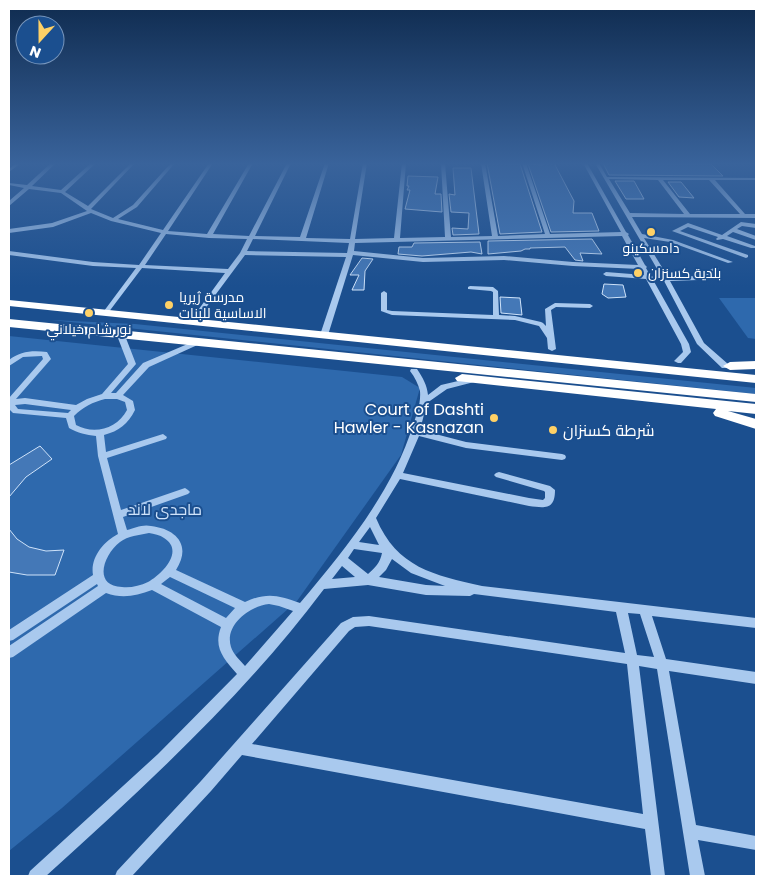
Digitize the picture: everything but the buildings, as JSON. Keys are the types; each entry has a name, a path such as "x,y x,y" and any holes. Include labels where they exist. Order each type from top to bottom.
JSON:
{"highway":[{"path":"9,303 194,320 756,379"},
{"path":"12,323 34,305"},
{"path":"12,323 756,398"},
{"path":"465,349 552,344 678,361 756,367"},
{"path":"361,358 414,371 471,380 756,409"},
{"path":"665,400 715,411 756,424"}],"street":[{"path":"81,204 113,220 165,232 209,236 353,241 626,234"},
{"path":"9,231 53,225 90,210 95,204"},
{"path":"113,220 137,204"},
{"path":"106,312 183,204"},
{"path":"209,236 227,204"},
{"path":"194,320 243,253 269,204"},
{"path":"302,240 313,204"},
{"path":"324,335 350,254 359,204"},
{"path":"397,239 400,204"},
{"path":"446,204 448,238"},
{"path":"490,204 495,237"},
{"path":"538,204 548,236"},
{"path":"609,204 687,348 685,356 678,361"},
{"path":"622,204 666,279 701,344 727,366"},
{"path":"681,204 690,216"},
{"path":"734,204 744,216"},
{"path":"628,215 756,216"},
{"path":"698,250 711,244 741,224 756,226"},
{"path":"746,256 675,231 688,225 753,247"},
{"path":"733,230 756,238"},
{"path":"640,235 660,238 730,262"},
{"path":"9,253 93,264 229,271"},
{"path":"243,253 350,254 431,260 472,257 504,258 573,264 644,267"},
{"path":"666,279 698,278 716,269"},
{"path":"606,274 650,277"},
{"path":"470,288 494,289 496,292 496,317"},
{"path":"384,293 384,311 392,313 515,318 542,324 552,344"},
{"path":"552,344 548,309 555,305 590,306"},
{"path":"105,396 130,367 132,360 125,348 120,333"},
{"path":"118,396 142,369 151,362 200,342"},
{"path":"9,364 17,356 26,353 44,354 47,359 9,403"},
{"path":"132,360 151,362"},
{"path":"35,876 134,786 244,674 323,585 399,476 416,432 424,401 423,385 414,371"},
{"path":"424,401 444,387 471,380"},
{"path":"105,396 124,398 131,406 130,416 120,425 100,433 78,431 72,426 70,416 86,402 105,396"},
{"path":"9,403 25,401 77,408"},
{"path":"9,403 16,411 70,416"},
{"path":"416,432 473,446 562,457"},
{"path":"100,433 102,456 123,535"},
{"path":"102,456 162,437"},
{"path":"399,476 529,502 544,504 550,500 550,490 547,488 499,475"},
{"path":"118,515 185,492"},
{"path":"371,518 379,538 399,561 419,572 440,580 482,591"},
{"path":"148,529 160,531 170,536 176,543 178,552 176,563 170,572 154,586 128,593 116,592 102,582 97,569 104,551 123,535 148,529"},
{"path":"351,545 388,550"},
{"path":"368,580 381,570 388,550"},
{"path":"342,559 368,580"},
{"path":"170,572 244,607"},
{"path":"323,585 368,580 426,590 482,591 756,623"},
{"path":"9,636 102,582"},
{"path":"9,653 102,582"},
{"path":"154,586 228,625"},
{"path":"244,674 226,652 224,643 228,625 244,607 265,600 276,600 302,609"},
{"path":"621,608 632,660 658,876"},
{"path":"645,611 662,664 697,876"},
{"path":"122,876 240,748 341,631 354,622 369,620 756,678"},
{"path":"240,748 651,823"},
{"path":"690,831 756,843"}],"green space":[{"path":"719,298 756,298 756,339 748,338"},
{"path":"51,320 135,324 756,388 756,394"},
{"name":"ماجدی لاند","path":"9,336 402,377 420,388 401,455 297,601 62,808 9,851"}],"place":[{"name":"دامسكينو","path":"651,232"},
{"name":"بلدية كسنزان","path":"638,273"},
{"name":"مدرسة ژيريا الاساسية للبنات","path":"169,305"},
{"name":"نور شام خيلاني","path":"89,313"},
{"name":"Court of Dashti Hawler - Kasnazan","path":"494,418"},
{"name":"شرطة كسنزان","path":"553,430"}]}
